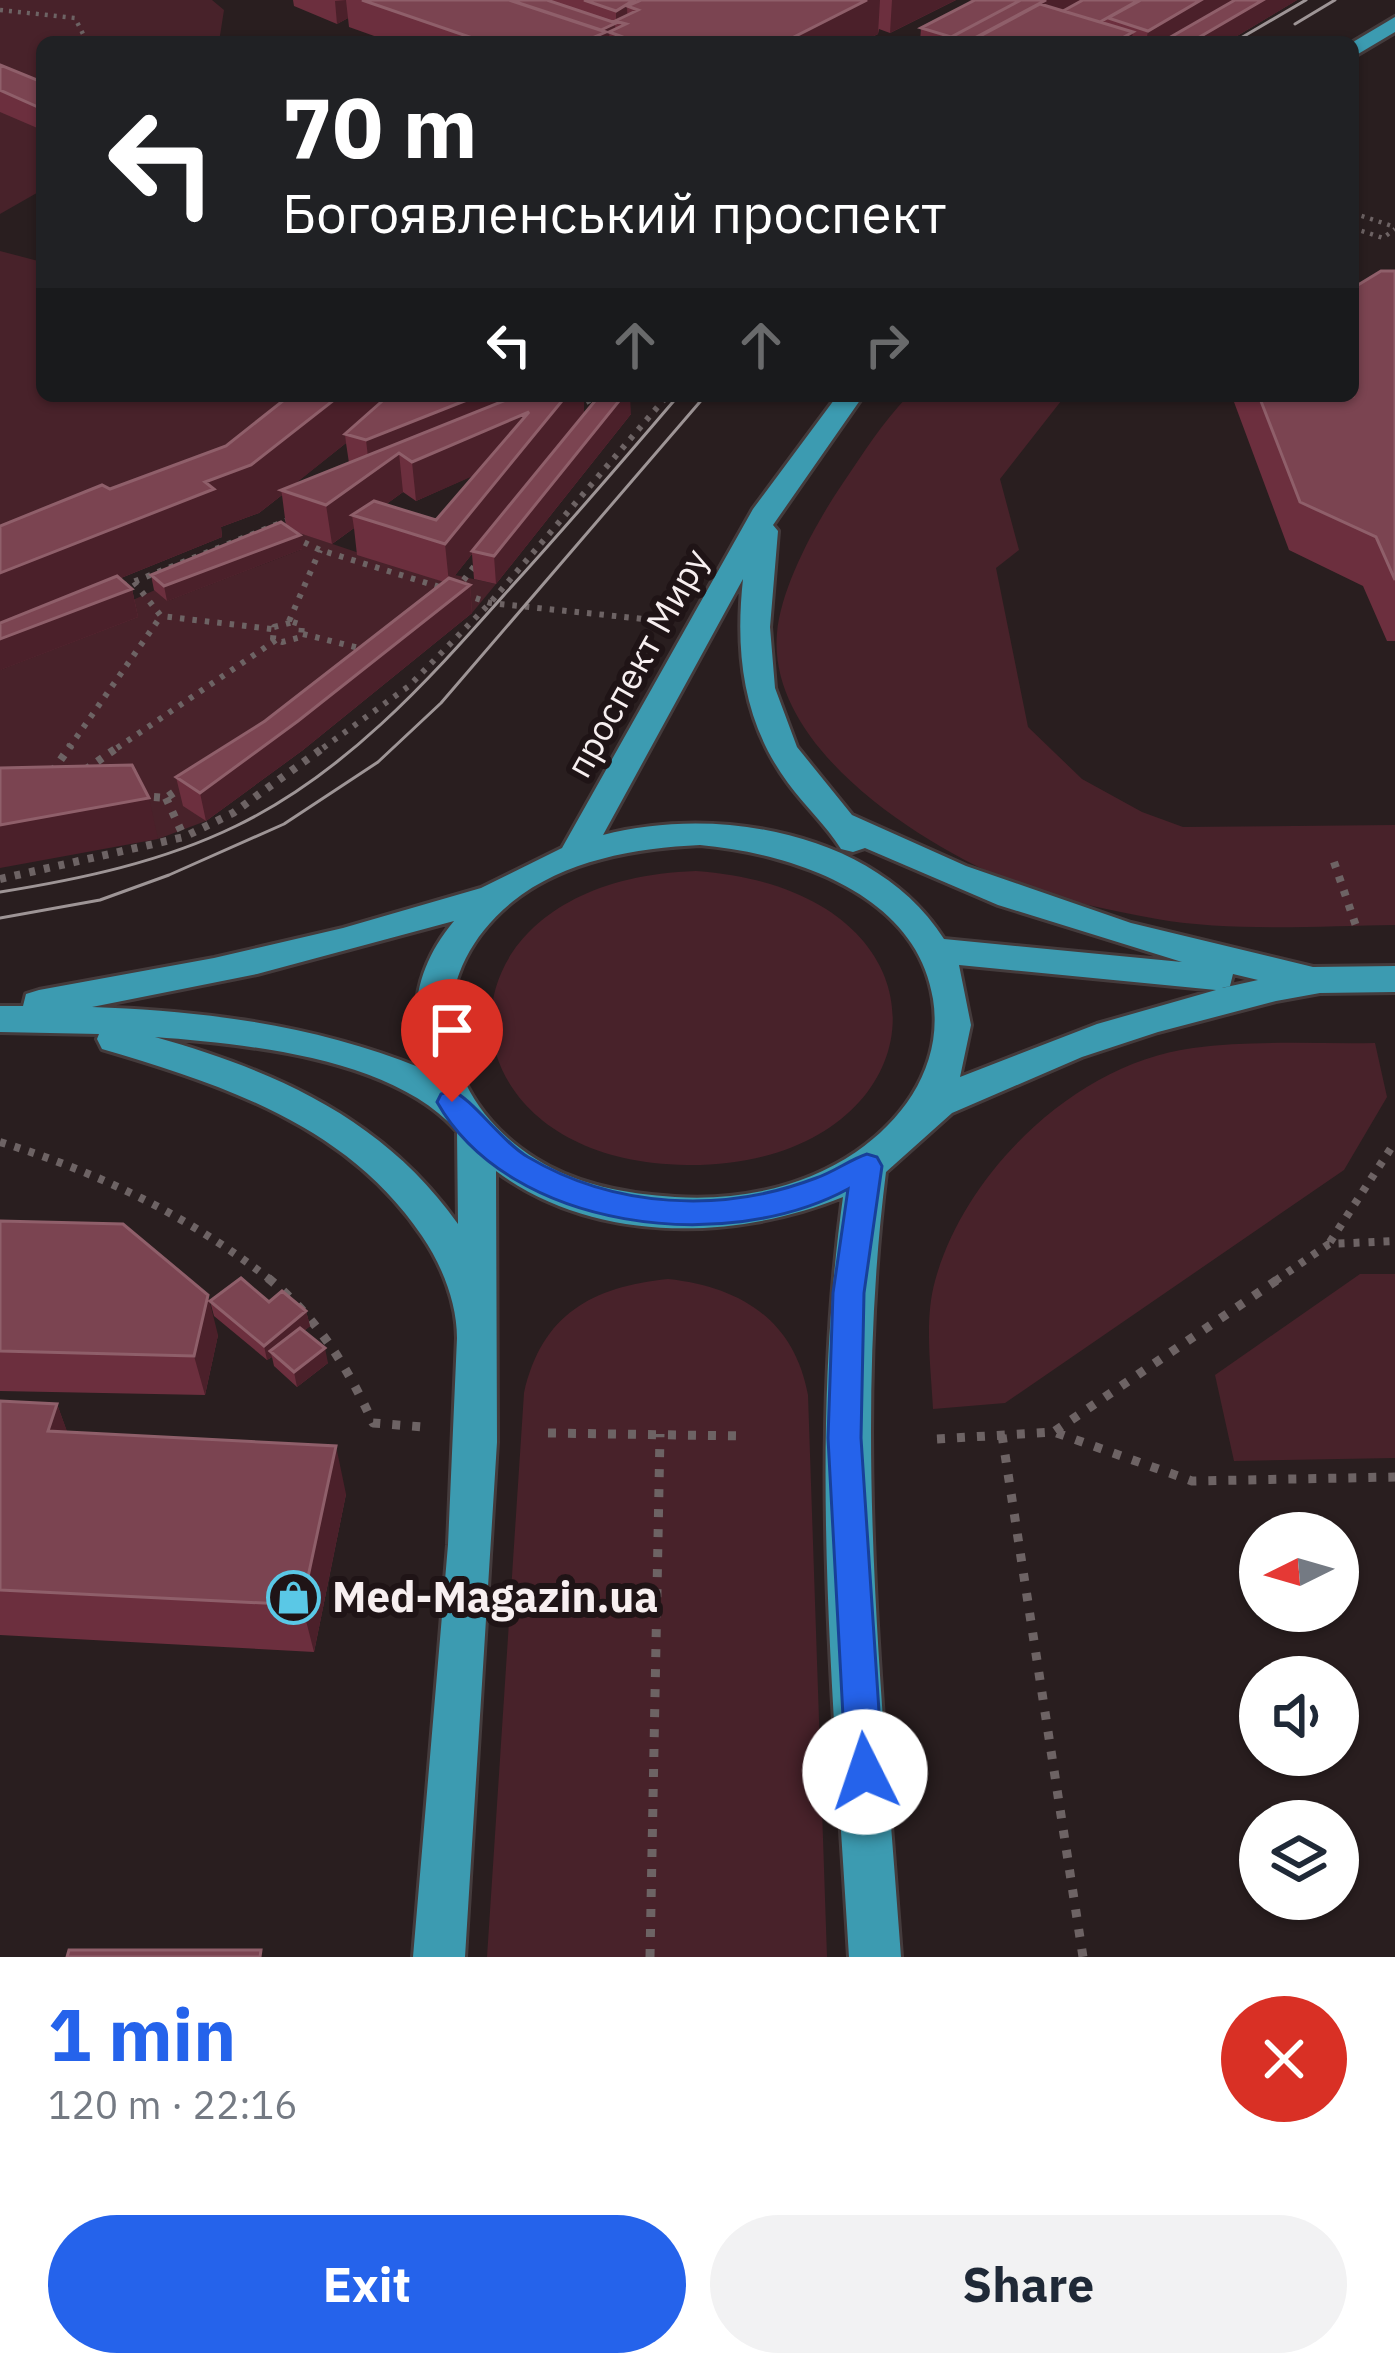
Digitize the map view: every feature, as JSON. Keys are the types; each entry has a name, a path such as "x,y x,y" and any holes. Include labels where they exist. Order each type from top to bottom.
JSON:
{"main road":[{"path":"1359,47 1395,23"},
{"name":"проспект Миру","path":"576,854 767,509 846,402"},
{"name":"проспект Миру","path":"767,509 752,630 755,676 770,725 798,773 842,823 886,896"},
{"path":"842,823 976,886 1109,933 1319,980"},
{"path":"656,836 740,837 819,858 886,896 934,950 948,980 954,1012 944,1079 926,1111 867,1166 782,1202 734,1211 668,1212 588,1198 544,1181 507,1159 463,1117 394,1072 332,1052 265,1038 2,1015 322,946 506,890 576,854 656,836"},
{"path":"440,1957 480,1322 463,1117 437,1070 430,1004 456,941 506,890"},
{"path":"934,950 1145,973 1395,979"},
{"path":"926,1111 988,1080 1117,1029 1319,980"},
{"path":"2,1015 178,1056 261,1084 336,1123 400,1176 449,1243 480,1322"},
{"path":"867,1166 848,1293 844,1438 875,1957"}],"path":[{"path":"0,10 75,18 84,36"},
{"path":"1359,215 1395,228"},
{"path":"1359,231 1383,238 1395,228"},
{"path":"556,416 585,402"},
{"path":"0,880 184,836 233,813 409,686 490,603 662,402"},
{"path":"115,590 314,511"},
{"path":"270,526 287,512"},
{"path":"270,526 320,550 490,603 644,619"},
{"path":"289,623 320,550"},
{"path":"438,603 455,591 483,556"},
{"path":"134,582 161,616 272,629 289,623 302,625 303,634"},
{"path":"40,790 161,616"},
{"path":"272,629 276,640"},
{"path":"79,774 276,640 292,641 303,634 369,650 350,664"},
{"path":"124,794 166,798 203,771"},
{"path":"166,798 184,836"},
{"path":"1334,862 1356,926"},
{"path":"0,1142 59,1159 175,1213 281,1287 342,1357 373,1423 430,1427"},
{"path":"1054,1432 1329,1244 1395,1142"},
{"path":"1329,1244 1395,1241"},
{"path":"937,1439 1054,1432 1192,1481 1395,1477"},
{"path":"548,1433 745,1436"},
{"path":"650,1957 659,1435"},
{"path":"1002,1436 1083,1957"}],"shaded area":[{"path":"0,0 212,0 224,10 220,36 36,36 36,193 0,214"},
{"path":"0,251 36,260 36,402 318,402 0,581"},
{"path":"903,402 1060,402 1000,479 1019,550 996,568 1028,727 1082,779 1142,812 1183,827 1395,825 1395,925 1214,926 1100,908 1043,893 971,863 892,815 855,785 822,751 796,714 780,674 777,633 793,575 822,516"},
{"path":"297,532 448,583 455,575 496,584 472,613 184,805 206,821 158,839 141,806 0,809 0,670 137,617 124,604 155,590 167,601 300,550 283,537"},
{"path":"696,871 786,889 848,926 883,973 892,1026 877,1078 836,1123 773,1154 687,1165 602,1152 541,1119 504,1073 491,1020 504,967 542,920 606,886"},
{"path":"1375,1043 1387,1097 1344,1170 1005,1403 933,1409 932,1296 950,1240 999,1163 1068,1099 1108,1075 1193,1048"},
{"path":"1360,1274 1395,1274 1395,1458 1234,1461 1215,1375"},
{"path":"668,1279 719,1290 760,1312 790,1346 808,1395 827,1957 487,1957 524,1393 543,1343 574,1309 616,1289"}],"building":[{"path":"362,0 509,0 606,32 597,36 467,36"},
{"path":"515,0 547,0 616,23 601,30"},
{"path":"584,0 634,0 616,11"},
{"path":"641,0 867,0 796,36 620,36 609,32 626,24 615,21 638,10 627,6"},
{"path":"975,0 1021,0 953,36 921,28"},
{"path":"1021,0 1046,0 978,36 953,36"},
{"path":"1083,0 1139,0 1100,22 1063,11"},
{"path":"1141,0 1201,0 1148,31 1108,18"},
{"path":"1235,0 1263,0 1201,36 1172,36"},
{"path":"1040,4 1133,32 1126,36 980,36"},
{"path":"0,65 36,80 36,106 0,90"},
{"path":"1381,271 1395,271 1395,580 1376,537 1300,502 1261,402 1359,402 1359,284"},
{"path":"281,402 331,402 251,465 205,482 214,489 0,573 0,526 102,485 110,489 226,446"},
{"path":"381,402 462,402 366,440 345,434"},
{"path":"501,402 561,402 445,544 352,515 374,501 436,520 529,412 412,462 399,453 326,505 281,490"},
{"path":"594,402 618,402 494,556 472,551"},
{"path":"281,522 300,535 164,586 151,575"},
{"path":"117,576 132,589 0,639 0,623"},
{"path":"449,578 470,585 200,793 176,777 265,721"},
{"path":"132,765 149,798 0,825 0,768"},
{"path":"0,1221 123,1224 208,1295 194,1356 0,1351"},
{"path":"241,1278 269,1302 282,1291 306,1311 264,1346 210,1301"},
{"path":"300,1328 325,1348 294,1372 270,1351"},
{"path":"0,1401 57,1404 48,1431 336,1446 302,1605 0,1590"},
{"path":"69,1950 261,1950 260,1957 67,1957"}],"tram line":[{"path":"1244,36 1306,0"},
{"path":"1295,24 1335,0"},
{"path":"0,892 91,875 179,850 236,826 312,780 381,724 444,661 673,402"},
{"path":"0,918 100,900 169,875 284,824 378,762 441,703 700,402"}],"place":[{"name":"Med-Magazin.ua","path":"293,1597"}],"route":[{"path":"452,1102 475,1132 544,1181 635,1209 684,1214 758,1207 827,1186 867,1166 848,1293 844,1438 865,1772"}]}
